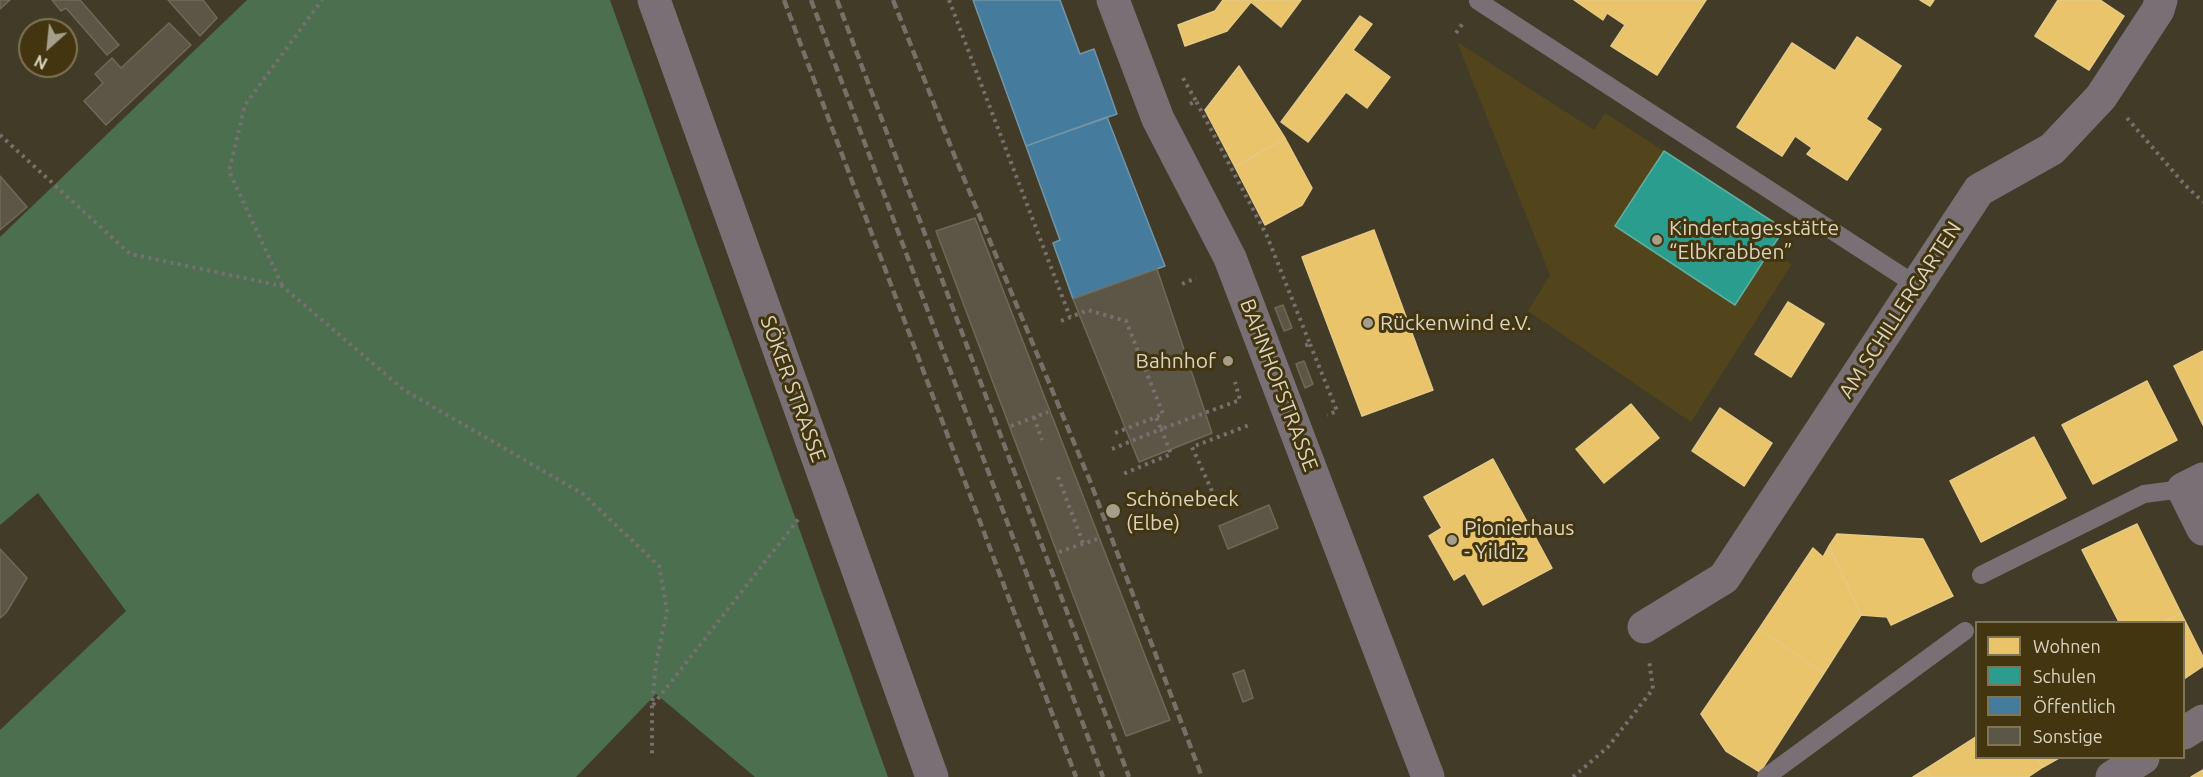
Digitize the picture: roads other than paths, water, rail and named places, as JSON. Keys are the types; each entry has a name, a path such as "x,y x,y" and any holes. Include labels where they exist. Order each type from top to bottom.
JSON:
{"street":[{"name":"SÖKER STRASSE","path":"654,0 932,777"},
{"name":"BAHNHOFSTRASSE","path":"1113,0 1158,119 1230,258 1428,777"},
{"name":"AM SCHILLERGARTEN","path":"1644,627 1724,578 1979,190 2052,149 2101,97 2158,9 2161,0"},
{"path":"2193,484 2203,529"},
{"path":"2185,732 2203,721"},
{"path":"2112,777 2142,759"}],"lane":[{"path":"1478,1 1916,285"},
{"path":"1981,575 2144,494 2193,484"},
{"path":"1766,777 1965,631"}],"railway":[{"path":"784,0 1076,777"},
{"path":"811,0 1103,777"},
{"path":"837,0 1129,777"},
{"path":"893,0 955,157 1090,481 1202,777"}],"place":[{"name":"Kindertagesstätte “Elbkrabben”","path":"1657,240"},
{"name":"Rückenwind e.V.","path":"1368,323"},
{"name":"Bahnhof","path":"1228,361"},
{"name":"Schönebeck (Elbe)","path":"1113,511"},
{"name":"Pionierhaus - Yildiz","path":"1452,540"}]}
